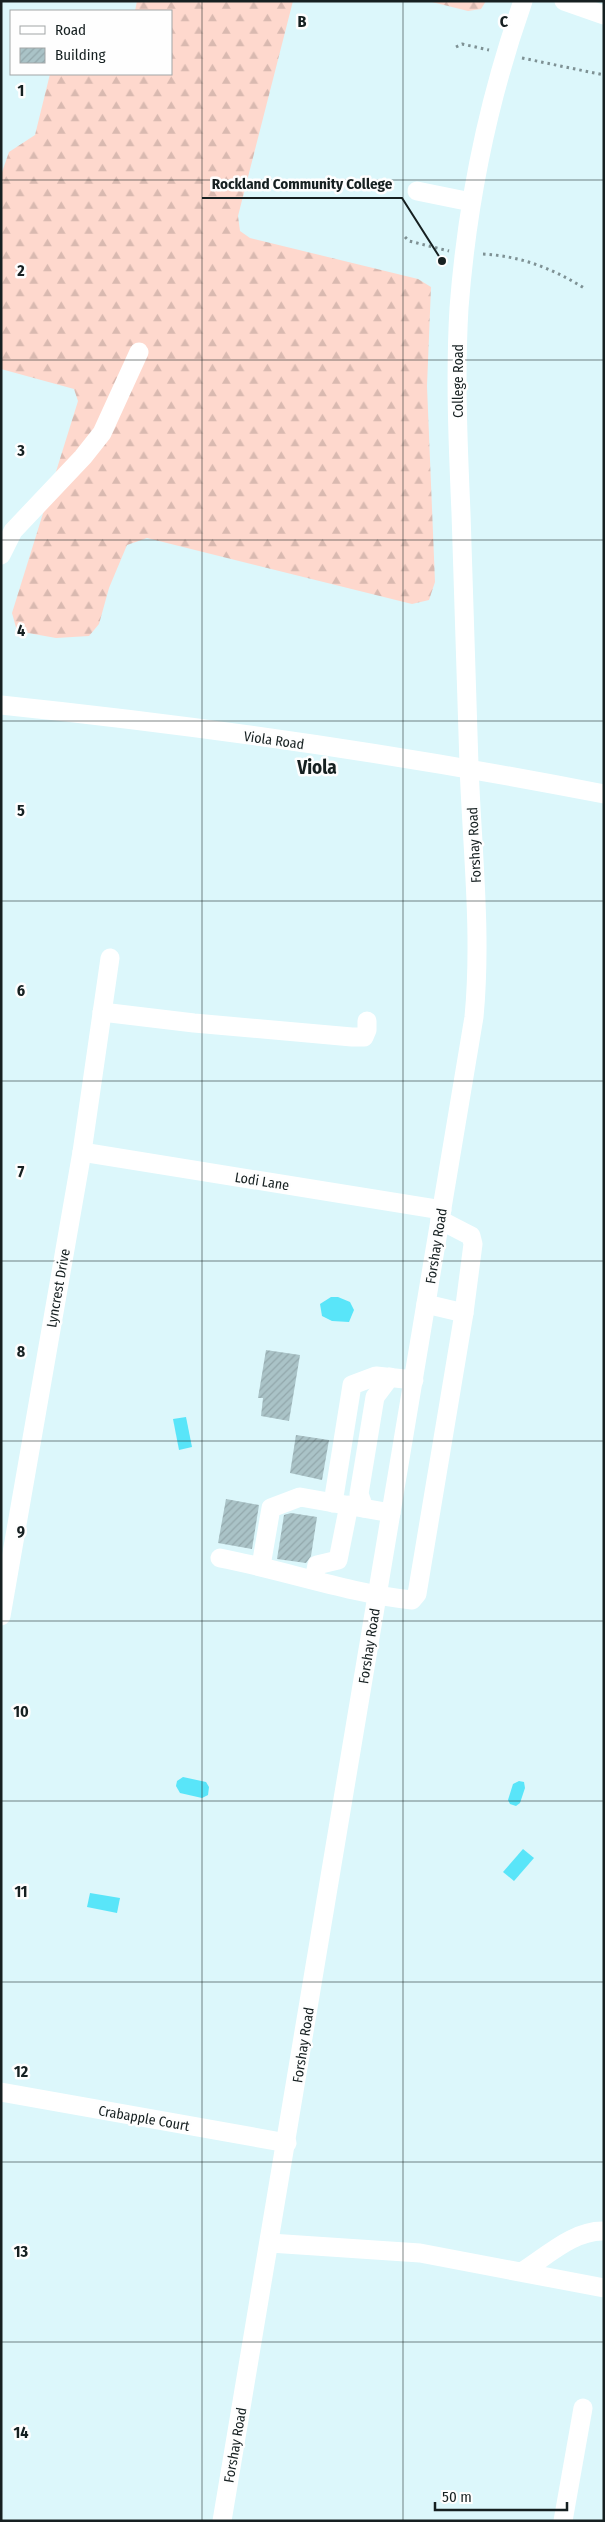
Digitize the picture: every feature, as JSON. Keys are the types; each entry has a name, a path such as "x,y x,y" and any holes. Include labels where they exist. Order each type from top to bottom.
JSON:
{"street":[{"name":"College Road","path":"469,768 457,405 459,309 464,253 480,153 505,54 523,1"},
{"path":"564,1 604,15"},
{"path":"418,191 471,202"},
{"path":"1,555 13,531 83,457 102,433 139,352"},
{"name":"Viola Road","path":"1,705 109,716 469,768 604,794"},
{"name":"Forshay Road","path":"222,2521 287,2143 473,1026 478,974 478,922 469,768"},
{"name":"Lyncrest Drive","path":"1,1616 82,1152 110,958"},
{"path":"102,1012 194,1023 352,1037 364,1037 367,1030 367,1021"},
{"name":"Lodi Lane","path":"82,1152 441,1215 471,1236 473,1244 464,1312"},
{"path":"220,1558 261,1566 378,1595 412,1600 417,1594 464,1312 426,1304"},
{"path":"314,1579 317,1565 338,1560 349,1505 352,1385 376,1376 414,1380"},
{"path":"349,1505 359,1494 375,1397 390,1377"},
{"path":"261,1566 271,1508 300,1497 391,1513"},
{"name":"Crabapple Court","path":"1,2092 287,2143"},
{"path":"522,2271 581,2234 592,2230 604,2231"},
{"path":"270,2243 420,2253 604,2288"},
{"path":"563,2521 583,2408"}],"path":[{"path":"456,47 462,44 604,75"},
{"path":"405,237 409,241 464,253 524,260 551,269 584,288"}],"green space":[{"path":"137,1 293,1 238,216 240,231 250,238 418,279 431,287 427,386 435,582 429,600 412,604 147,538 127,545 109,588 99,624 89,636 56,638 17,631 12,613 78,401 74,389 1,369 1,175 9,152 35,135 50,75 172,75 172,10 135,10"},
{"path":"428,1 486,1 481,9 468,11"}],"water":[{"path":"331,1297 338,1297 350,1302 354,1310 349,1322 332,1321 322,1316 320,1304"},
{"path":"186,1417 192,1447 179,1450 173,1419"},
{"path":"183,1777 206,1782 209,1787 208,1795 202,1798 180,1793 176,1786 177,1781"},
{"path":"519,1781 524,1782 525,1788 520,1803 516,1806 510,1804 508,1800 513,1784"},
{"path":"523,1849 534,1858 514,1881 503,1872"},
{"path":"90,1893 120,1898 117,1913 87,1907"}],"building":[{"path":"266,1350 300,1355 289,1421 261,1416 263,1398 258,1398"},
{"path":"296,1435 329,1440 322,1480 290,1473"},
{"path":"226,1499 259,1505 252,1549 218,1543"},
{"path":"291,1513 317,1517 311,1556 306,1563 277,1559 284,1515"}],"place":[{"name":"Rockland Community College","path":"442,261"}],"district":[{"name":"Viola","path":"317,767"}]}
